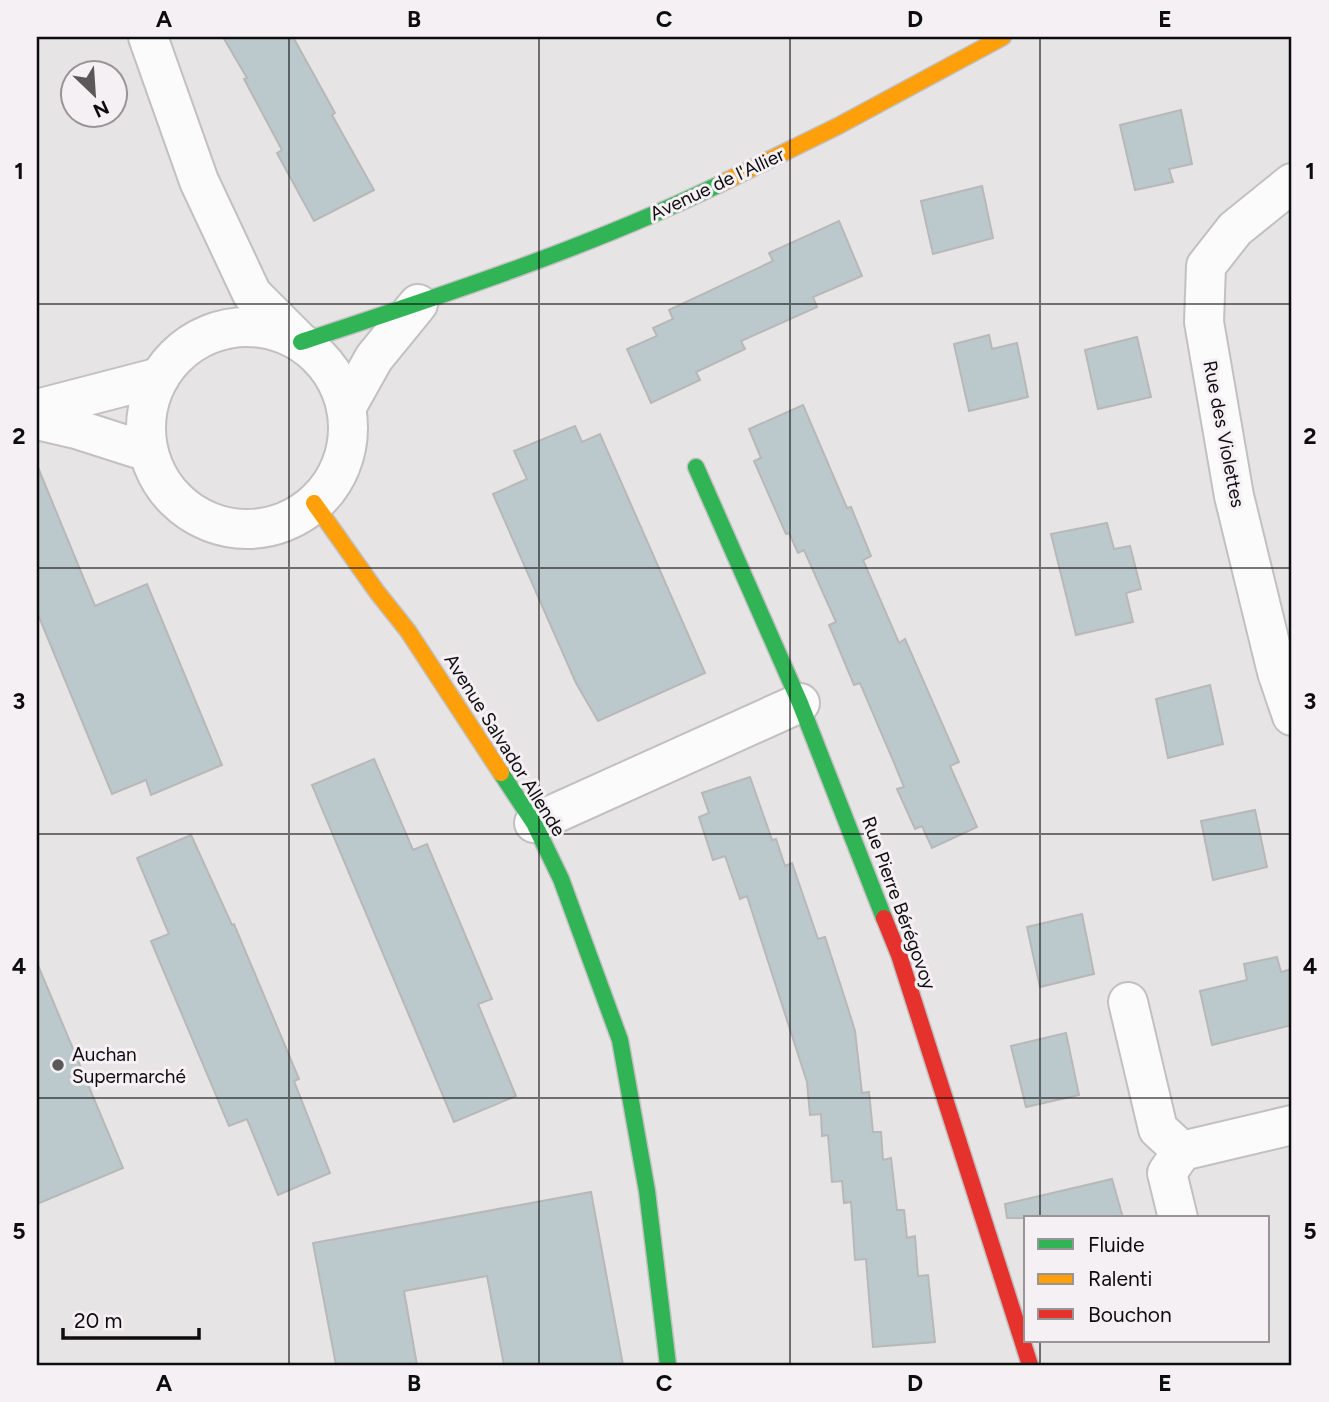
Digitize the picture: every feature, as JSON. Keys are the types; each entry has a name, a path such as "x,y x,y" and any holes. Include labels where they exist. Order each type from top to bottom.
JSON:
{"street":[{"path":"148,37 199,181 252,294 322,360 337,383 346,408 348,435 342,460 331,483 314,503 289,520 261,528 231,527 203,519 178,502 160,479 148,452 145,426 147,413 149,401 160,377 176,355 198,339 223,330 250,327 277,331 301,342"},
{"name":"Avenue de l'Allier","path":"301,342 552,256 670,207 843,125 1003,37"},
{"name":"Rue des Violettes","path":"1292,183 1235,229 1206,266 1204,322 1234,496 1277,672 1292,716"},
{"path":"346,408 374,358 418,304"},
{"path":"37,409 160,377"},
{"path":"37,419 148,452"},
{"name":"Rue Pierre Bérégovoy","path":"696,467 800,703 899,955 1030,1365"},
{"name":"Avenue Salvador Allende","path":"314,503 408,631 534,823 561,879 620,1040 647,1191 668,1365"},
{"path":"534,823 800,703"},
{"path":"1128,1002 1158,1129 1182,1151"},
{"path":"1178,1216 1167,1173 1182,1151 1292,1125"}],"building":[{"path":"223,37 293,37 374,190 314,221 277,153 282,150 244,79 247,78"},
{"path":"1181,110 1192,164 1169,169 1173,182 1135,190 1120,125"},
{"path":"982,186 993,238 933,254 921,201"},
{"path":"839,221 862,276 813,297 817,307 741,341 745,349 696,372 700,380 651,403 627,349 657,336 653,328 673,319 669,310 773,261 769,253"},
{"path":"989,335 992,349 1017,343 1028,397 969,411 954,344"},
{"path":"1137,337 1151,397 1098,409 1085,350"},
{"path":"803,405 847,508 851,507 871,556 863,560 899,643 905,639 959,762 950,766 977,827 932,848 922,826 915,829 897,789 904,787 860,683 854,685 829,625 836,622 804,550 798,553 789,533 786,534 754,461 761,458 749,429"},
{"path":"575,426 582,442 600,434 705,673 598,721 576,683 493,494 527,479 514,451"},
{"path":"37,465 95,606 147,584 222,765 151,795 146,780 112,794 37,612"},
{"path":"1107,523 1114,549 1130,546 1141,589 1126,593 1133,622 1076,635 1051,534"},
{"path":"1210,685 1223,744 1168,758 1156,699"},
{"path":"374,759 413,850 427,844 492,999 478,1004 516,1096 454,1122 312,785"},
{"path":"750,777 772,840 776,839 785,866 792,863 818,939 825,937 855,1031 862,1093 869,1092 873,1132 881,1132 883,1160 891,1158 897,1210 904,1210 907,1238 915,1236 918,1276 928,1275 935,1342 873,1347 866,1259 855,1260 851,1202 844,1203 842,1181 832,1182 828,1135 822,1136 821,1114 810,1115 807,1082 747,896 740,899 725,856 713,860 699,817 709,813 702,793"},
{"path":"1255,810 1267,867 1213,880 1201,821"},
{"path":"191,835 232,925 234,924 299,1079 294,1081 330,1173 278,1195 247,1119 229,1126 151,941 169,934 137,858"},
{"path":"1082,914 1094,974 1040,987 1027,927"},
{"path":"1277,957 1281,972 1292,969 1292,1025 1212,1045 1200,991 1247,980 1244,964"},
{"name":"Auchan Supermarché","path":"37,963 123,1168 37,1204"},
{"path":"1066,1033 1079,1095 1026,1107 1011,1046"},
{"path":"1112,1179 1122,1216 1007,1218 1005,1204"},
{"path":"591,1192 623,1365 504,1365 487,1276 404,1291 417,1365 336,1365 313,1243"}],"traffic: fast":[{"path":"301,342 566,250 618,230 720,184"},
{"path":"696,467 800,703 884,918"},
{"path":"501,773 534,823 561,879 620,1040 647,1191 668,1365"}],"traffic: slow":[{"path":"720,184 838,126 1003,37"},
{"path":"314,503 408,631 501,773"}],"traffic: jam":[{"path":"884,918 899,955 1030,1365"}],"place":[{"name":"Auchan Supermarché","path":"58,1065"}]}
